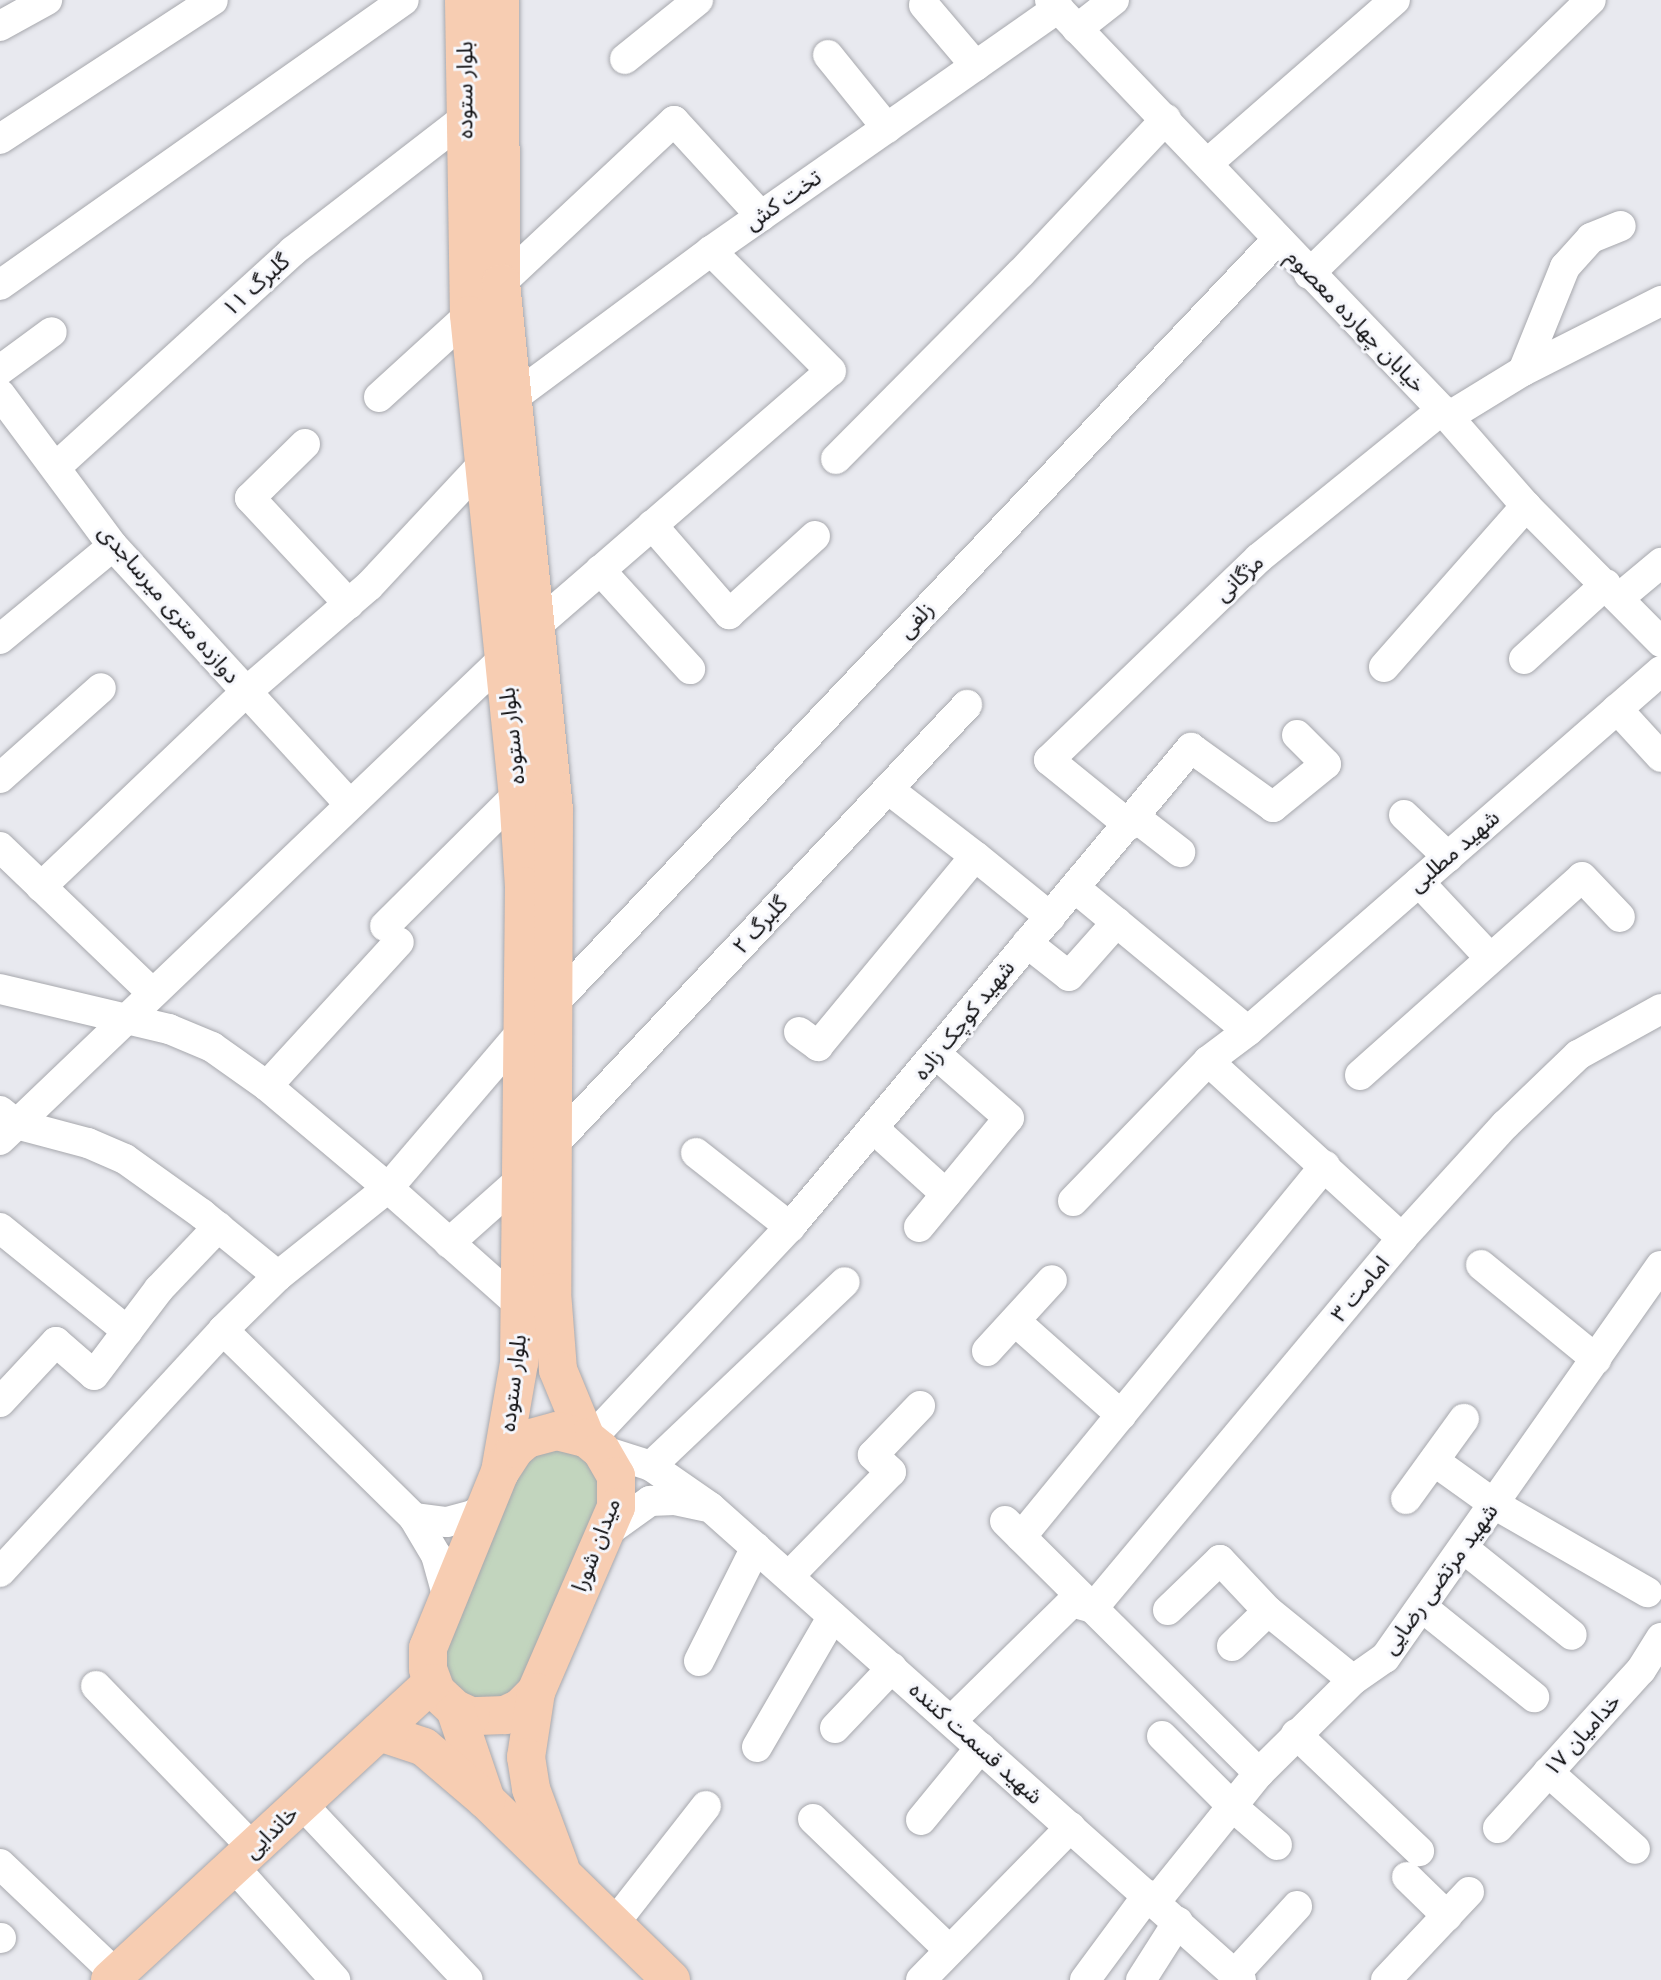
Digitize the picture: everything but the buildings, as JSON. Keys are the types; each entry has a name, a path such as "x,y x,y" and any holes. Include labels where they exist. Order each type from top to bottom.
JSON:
{"main road":[{"name":"بلوار ستوده","path":"464,0 469,315 518,794 524,886 519,1363 493,1489"},
{"name":"بلوار ستوده","path":"500,0 501,283 554,809 552,1292 558,1370 594,1444"},
{"path":"486,1800 428,1648 493,1489 515,1449 541,1433 572,1433 594,1444"},
{"name":"میدان شورا","path":"566,1881 531,1789 526,1757 536,1692 604,1534 618,1492 616,1476 594,1444"},
{"path":"444,1696 471,1716 505,1715 520,1708 536,1692"},
{"name":"خاندایی","path":"113,1977 379,1732 444,1696"},
{"path":"379,1732 424,1747 486,1800 671,1980"}],"street":[{"path":"0,26 47,0"},
{"path":"0,285 404,0"},
{"path":"625,59 698,0"},
{"name":"تخت کش","path":"513,398 711,251 976,66 1062,13 1114,0"},
{"path":"1208,163 1395,0"},
{"path":"1309,274 1591,0"},
{"path":"0,139 206,2"},
{"path":"924,5 976,66"},
{"name":"خیابان چهارده معصوم","path":"1062,13 1445,413 1526,506 1661,642"},
{"path":"828,55 887,128"},
{"name":"گلبرگ ۱۱","path":"57,466 293,251 465,118"},
{"path":"836,459 1020,274 1166,119"},
{"path":"501,283 674,121 761,216"},
{"path":"1523,371 1565,267 1591,238 1621,226"},
{"name":"زلفی","path":"554,1003 1278,239"},
{"path":"535,627 831,371 711,251"},
{"name":"مژگانی","path":"1133,821 1049,760 1259,558 1445,413 1523,371 1657,313"},
{"path":"379,397 469,315"},
{"path":"0,370 52,332"},
{"name":"دوازده متری میرساجدی","path":"4,409 57,466 113,546 349,804"},
{"path":"305,444 250,498 349,604"},
{"path":"41,887 246,692 349,604 482,465"},
{"path":"1384,667 1526,506"},
{"path":"652,525 729,614 815,536"},
{"path":"0,639 113,546"},
{"path":"1524,659 1612,591 1661,563"},
{"path":"600,570 690,669"},
{"path":"5,1125 152,993 503,659"},
{"name":"شهید مطلبی","path":"1073,1201 1208,1061 1248,1031 1661,671"},
{"path":"0,778 101,688"},
{"name":"گلبرگ ۲","path":"554,1144 967,705"},
{"path":"1617,709 1661,757"},
{"name":"شهید کوچک زاده","path":"594,1444 601,1428 790,1227 1191,748 1273,807 1326,764 1297,735"},
{"path":"888,789 1050,917"},
{"path":"267,1086 392,934 518,794"},
{"path":"1404,815 1448,857"},
{"path":"1133,821 1180,852"},
{"path":"0,847 152,993"},
{"path":"799,1032 818,1046 975,856"},
{"path":"1360,1075 1582,877 1620,917"},
{"path":"1419,882 1490,958"},
{"path":"1075,888 1248,1031"},
{"path":"1027,943 1069,976 1117,922"},
{"path":"0,989 125,1017 191,1036 267,1086 521,1306"},
{"name":"امامت ۳","path":"1093,1608 1402,1238 1505,1125 1578,1055 1661,1009"},
{"path":"0,1572 223,1330 278,1276 388,1188 524,1029"},
{"path":"919,1227 1009,1118 936,1054"},
{"path":"1208,1061 1402,1238"},
{"path":"5,1125 88,1143 125,1159 218,1227 278,1276"},
{"path":"874,1129 946,1194"},
{"path":"696,1153 790,1227"},
{"path":"1259,1773 1013,1529 1121,1415 1325,1165"},
{"path":"449,1243 522,1178"},
{"path":"0,1402 56,1342 94,1375 159,1289 218,1227"},
{"path":"0,1228 127,1331"},
{"path":"1481,1265 1596,1359"},
{"name":"شهید مرتضی رضایی","path":"1085,1980 1259,1773 1353,1680 1385,1658 1661,1266"},
{"path":"987,1351 1052,1280"},
{"path":"651,1466 845,1282"},
{"path":"1015,1321 1121,1415"},
{"path":"223,1330 414,1518 436,1555 448,1598"},
{"path":"790,1575 891,1472 873,1455 920,1406"},
{"path":"1406,1499 1464,1419"},
{"name":"شهید قسمت کننده","path":"594,1444 651,1466 710,1507 1238,1977"},
{"path":"1434,1461 1494,1504 1647,1592"},
{"path":"414,1518 432,1522 454,1521 493,1489"},
{"path":"604,1534 650,1501 675,1500 710,1507"},
{"path":"699,1661 756,1547"},
{"path":"1463,1548 1572,1635"},
{"path":"1168,1610 1220,1560 1268,1611 1353,1680"},
{"path":"951,1721 1072,1602 1093,1608"},
{"path":"1422,1607 1534,1697"},
{"path":"1232,1646 1268,1611"},
{"path":"757,1747 833,1616"},
{"name":"خدامیان ۱۷","path":"1498,1828 1548,1772 1651,1678 1661,1638"},
{"path":"835,1728 892,1668"},
{"path":"96,1686 244,1858 335,1980"},
{"path":"1296,1734 1413,1864 1447,1916"},
{"path":"1162,1736 1233,1807 1277,1845"},
{"path":"921,1820 981,1747"},
{"path":"1548,1772 1635,1849"},
{"path":"301,1803 468,1980"},
{"path":"613,1925 706,1806"},
{"path":"813,1819 949,1950"},
{"path":"921,1980 1071,1827"},
{"path":"0,1864 113,1977"},
{"path":"1386,1980 1469,1892"},
{"path":"1238,1977 1297,1906"},
{"path":"1141,1980 1178,1922"}],"green space":[{"path":"575,1448 597,1466 599,1501 519,1689 506,1698 470,1699 453,1686 444,1666 444,1650 522,1467 533,1454"}]}
